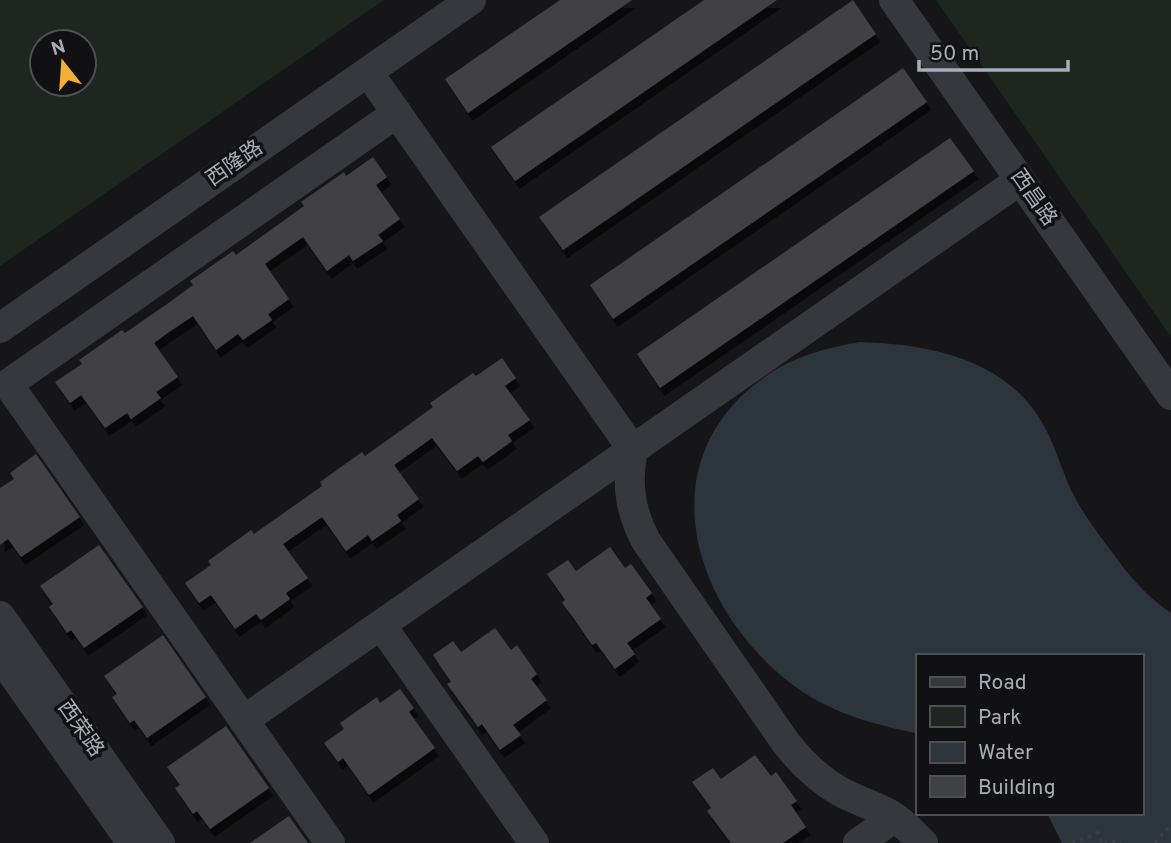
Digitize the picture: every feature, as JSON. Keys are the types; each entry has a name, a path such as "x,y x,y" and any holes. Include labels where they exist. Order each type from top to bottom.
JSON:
{"street":[{"name":"西隆路","path":"0,328 471,0"},
{"name":"西昌路","path":"894,0 1171,395"},
{"path":"368,72 633,450 629,473 630,496 633,512 646,541 786,743 824,782 904,824 922,843"},
{"path":"330,843 8,384 397,113"},
{"path":"244,720 1020,180"},
{"name":"西荣路","path":"0,616 160,843"},
{"path":"381,625 534,843"},
{"name":"西荣路","path":"0,656 132,843"},
{"path":"858,843 894,818"}],"path":[{"path":"1156,843 1166,830 1171,828"},
{"path":"1072,843 1098,833 1103,843 1121,843"}],"green space":[{"path":"0,0 384,0 0,266"},
{"path":"936,0 1171,0 1171,337"}],"water":[{"path":"860,342 886,343 939,352 988,371 1010,385 1029,403 1044,426 1071,490 1090,522 1132,578 1171,613 1171,843 1062,843 1048,815 1143,815 1143,654 916,654 916,733 849,715 803,692 755,650 727,613 707,573 696,531 695,489 706,448 729,410 766,376 788,363 835,347"}],"building":[{"path":"560,0 632,0 468,113 445,79"},
{"path":"704,0 777,0 515,181 491,147"},
{"path":"853,0 876,34 563,250 539,217"},
{"path":"903,68 927,102 613,319 590,285"},
{"path":"950,138 974,171 660,388 637,354"},
{"path":"373,157 387,177 376,185 400,219 378,235 383,241 353,261 349,255 327,271 303,237 276,256 265,264 289,299 268,314 272,320 243,340 238,334 216,350 193,316 169,332 154,343 178,377 156,392 161,398 131,419 127,413 105,428 81,395 70,403 55,382 82,364 79,360 122,330 125,333 167,304 193,285 190,281 233,251 236,255 304,206 301,202 344,172 346,176"},
{"path":"502,358 516,378 505,386 530,420 508,435 512,441 483,462 478,456 457,471 432,438 394,465 419,499 397,515 401,521 372,541 368,535 346,551 322,517 283,544 308,578 286,593 290,599 261,620 256,614 235,629 211,595 199,603 185,583 211,565 208,561 251,530 254,534 322,486 320,482 362,452 365,456 433,407 430,403 473,373 476,376"},
{"path":"36,454 80,517 21,557 8,539 0,545 0,488 14,479 10,473"},
{"path":"99,545 143,607 84,648 71,630 67,633 49,607 53,604 40,586"},
{"path":"610,547 625,568 631,564 652,593 646,598 661,619 627,643 635,654 615,669 596,643 592,645 562,603 565,600 547,574 568,560 576,571"},
{"path":"495,628 511,650 517,645 537,674 531,679 547,700 513,725 521,735 500,750 482,724 478,727 447,684 451,682 433,655 453,641 461,652"},
{"path":"163,635 206,697 147,738 134,720 130,723 112,697 117,694 104,676"},
{"path":"400,689 414,708 409,712 435,748 369,795 343,758 338,762 324,743 344,729 340,723 377,697 380,703"},
{"path":"226,726 269,788 210,829 197,811 193,814 175,788 180,785 167,767"},
{"path":"755,755 771,776 776,772 797,801 791,805 806,827 783,843 731,843 707,811 711,808 692,782 713,768 721,779"},
{"path":"289,816 308,843 250,843"}]}
